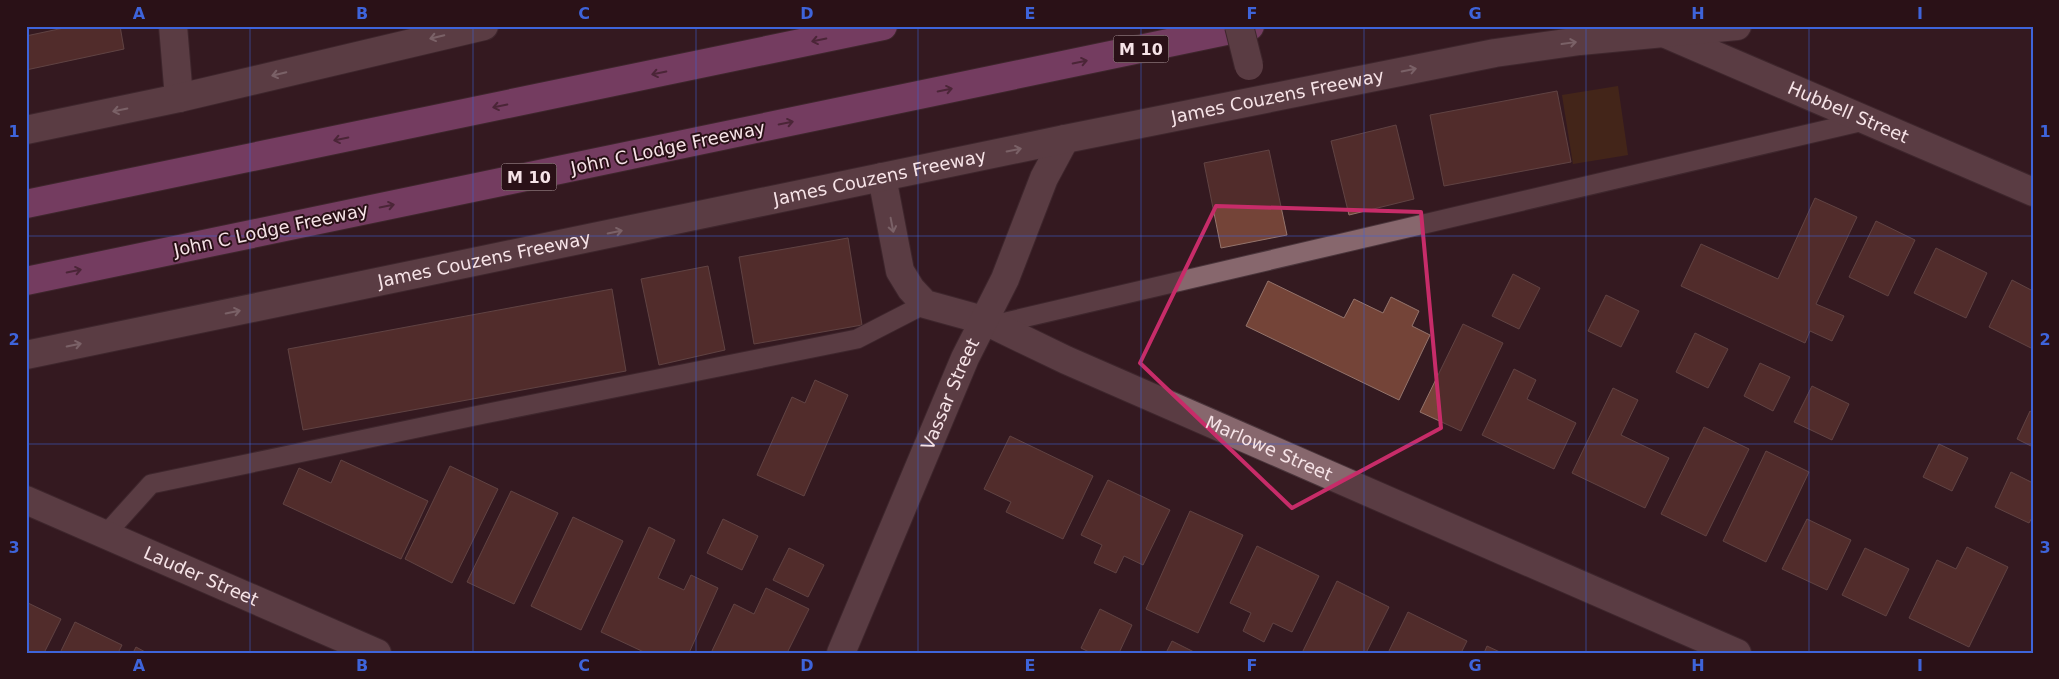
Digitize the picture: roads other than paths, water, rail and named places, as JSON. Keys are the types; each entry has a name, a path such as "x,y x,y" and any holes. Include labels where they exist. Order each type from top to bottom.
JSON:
{"highway":[{"path":"26,204 883,26"},
{"name":"John C Lodge Freeway","path":"26,281 1250,26"}],"street":[{"path":"173,26 180,98"},
{"path":"26,130 180,98 484,26"},
{"path":"1239,26 1258,100"},
{"name":"James Couzens Freeway","path":"26,355 1065,139 1495,53 1580,41 1738,26"},
{"name":"Hubbell Street","path":"1664,33 2033,192"},
{"name":"Vassar Street","path":"841,653 965,358 988,323 1044,178 1065,139"},
{"path":"882,177 900,271 911,289 925,304"},
{"name":"Marlowe Street","path":"925,304 988,323 1066,360 1737,653"},
{"name":"Lauder Street","path":"26,500 377,653"}],"lane":[{"path":"988,323 1868,120"},
{"path":"105,535 150,484 857,339 925,304"}]}
